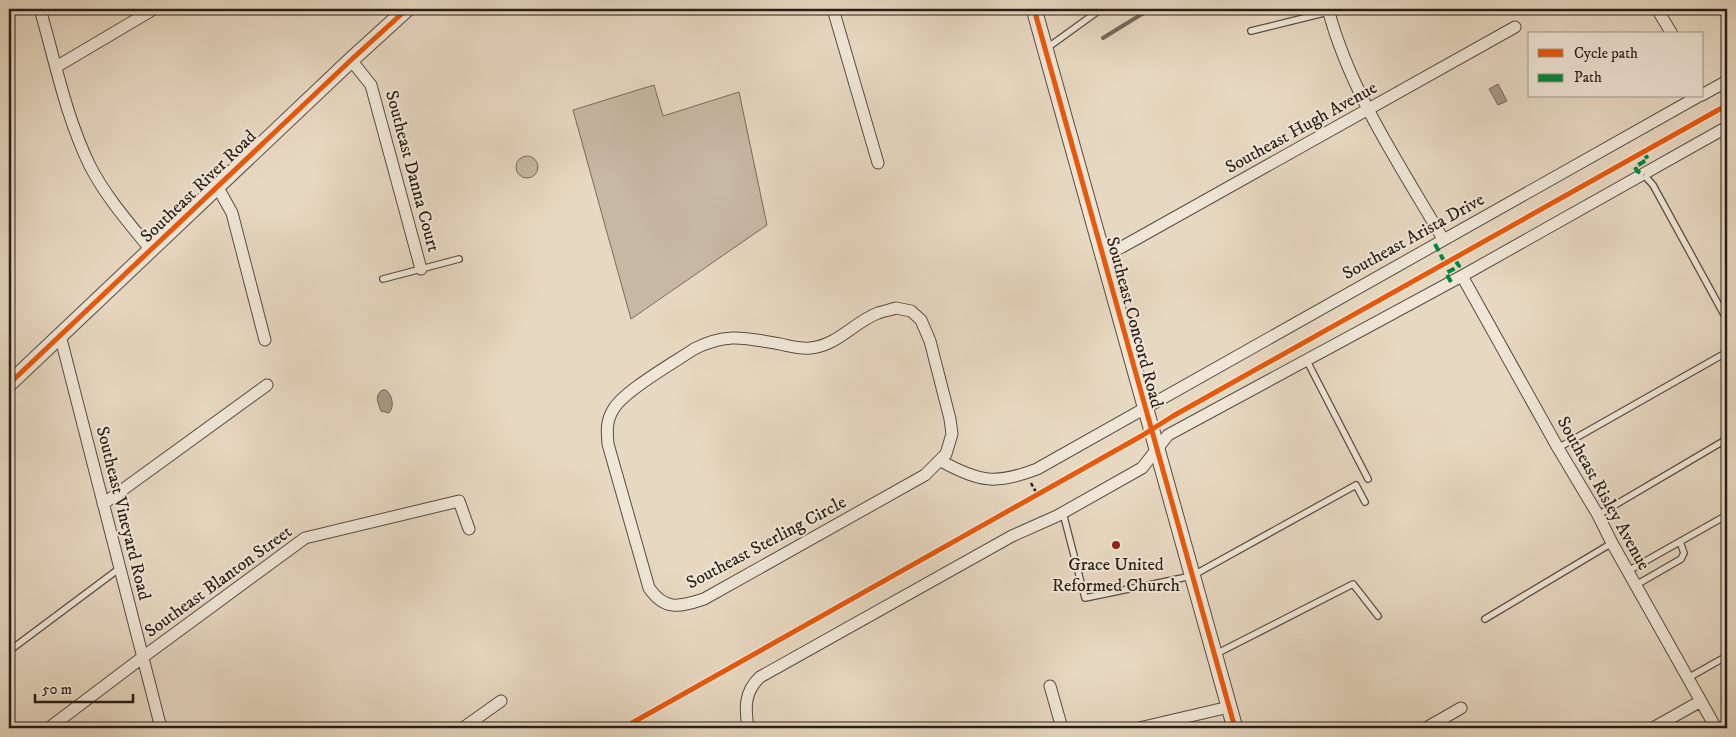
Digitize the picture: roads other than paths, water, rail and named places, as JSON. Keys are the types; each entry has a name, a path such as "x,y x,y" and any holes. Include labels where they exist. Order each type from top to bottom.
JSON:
{"street":[{"path":"40,9 71,121 91,167 118,209 150,250"},
{"path":"56,67 154,9"},
{"name":"Southeast River Road","path":"9,384 350,60 407,9"},
{"path":"833,9 878,163"},
{"name":"Southeast Concord Road","path":"1034,9 1235,728"},
{"path":"1657,9 1671,32"},
{"path":"1328,10 1341,51 1368,110 1443,239"},
{"name":"Southeast Hugh Avenue","path":"1103,256 1515,27"},
{"name":"Southeast Danna Court","path":"350,60 371,85 421,269"},
{"name":"Southeast Arista Drive","path":"1704,92 1727,80"},
{"name":"Southeast Arista Drive","path":"1145,408 1692,98"},
{"path":"748,728 746,700 752,686 760,677 1012,536 1063,513 1142,468 1168,435 1462,276 1727,127"},
{"path":"217,186 232,213 265,340"},
{"name":"Southeast Risley Avenue","path":"1462,276 1716,728"},
{"name":"Southeast Sterling Circle","path":"896,308 911,311 921,320 930,341 950,419 952,434 946,454 941,461 925,475 704,599 690,604 666,605 656,598 649,588 608,444 606,430 608,419 620,399 694,349 706,343 723,338 739,337 795,347 821,347 877,313 896,308"},
{"name":"Southeast Vineyard Road","path":"60,335 161,728"},
{"path":"104,504 267,385"},
{"path":"941,461 963,473 981,479 1004,479 1037,469 1145,408"},
{"name":"Southeast Blanton Street","path":"49,728 305,538 459,501 470,529"},
{"path":"1050,686 1062,728"},
{"path":"463,728 501,700"},
{"path":"1653,728 1701,701"},
{"path":"1139,728 1229,707"},
{"path":"1426,728 1461,708"}],"lane":[{"path":"1046,49 1101,9"},
{"path":"1251,31 1328,10"},
{"path":"1644,175 1653,185 1687,244 1727,320"},
{"name":"Southeast Danna Court","path":"383,279 459,259"},
{"path":"1558,448 1722,355"},
{"path":"1306,361 1368,479"},
{"path":"1598,515 1727,439"},
{"path":"1063,513 1085,598 1192,576 1356,485 1365,502"},
{"path":"1628,571 1727,515"},
{"path":"1636,585 1681,559 1684,549 1680,542"},
{"path":"1485,619 1612,543"},
{"path":"9,651 120,568"},
{"path":"1214,655 1354,584 1378,616"},
{"path":"1688,678 1727,656"}],"waterway":[{"path":"1103,38 1150,9"}],"place":[{"name":"Grace United Reformed Church","path":"1116,545"}]}
